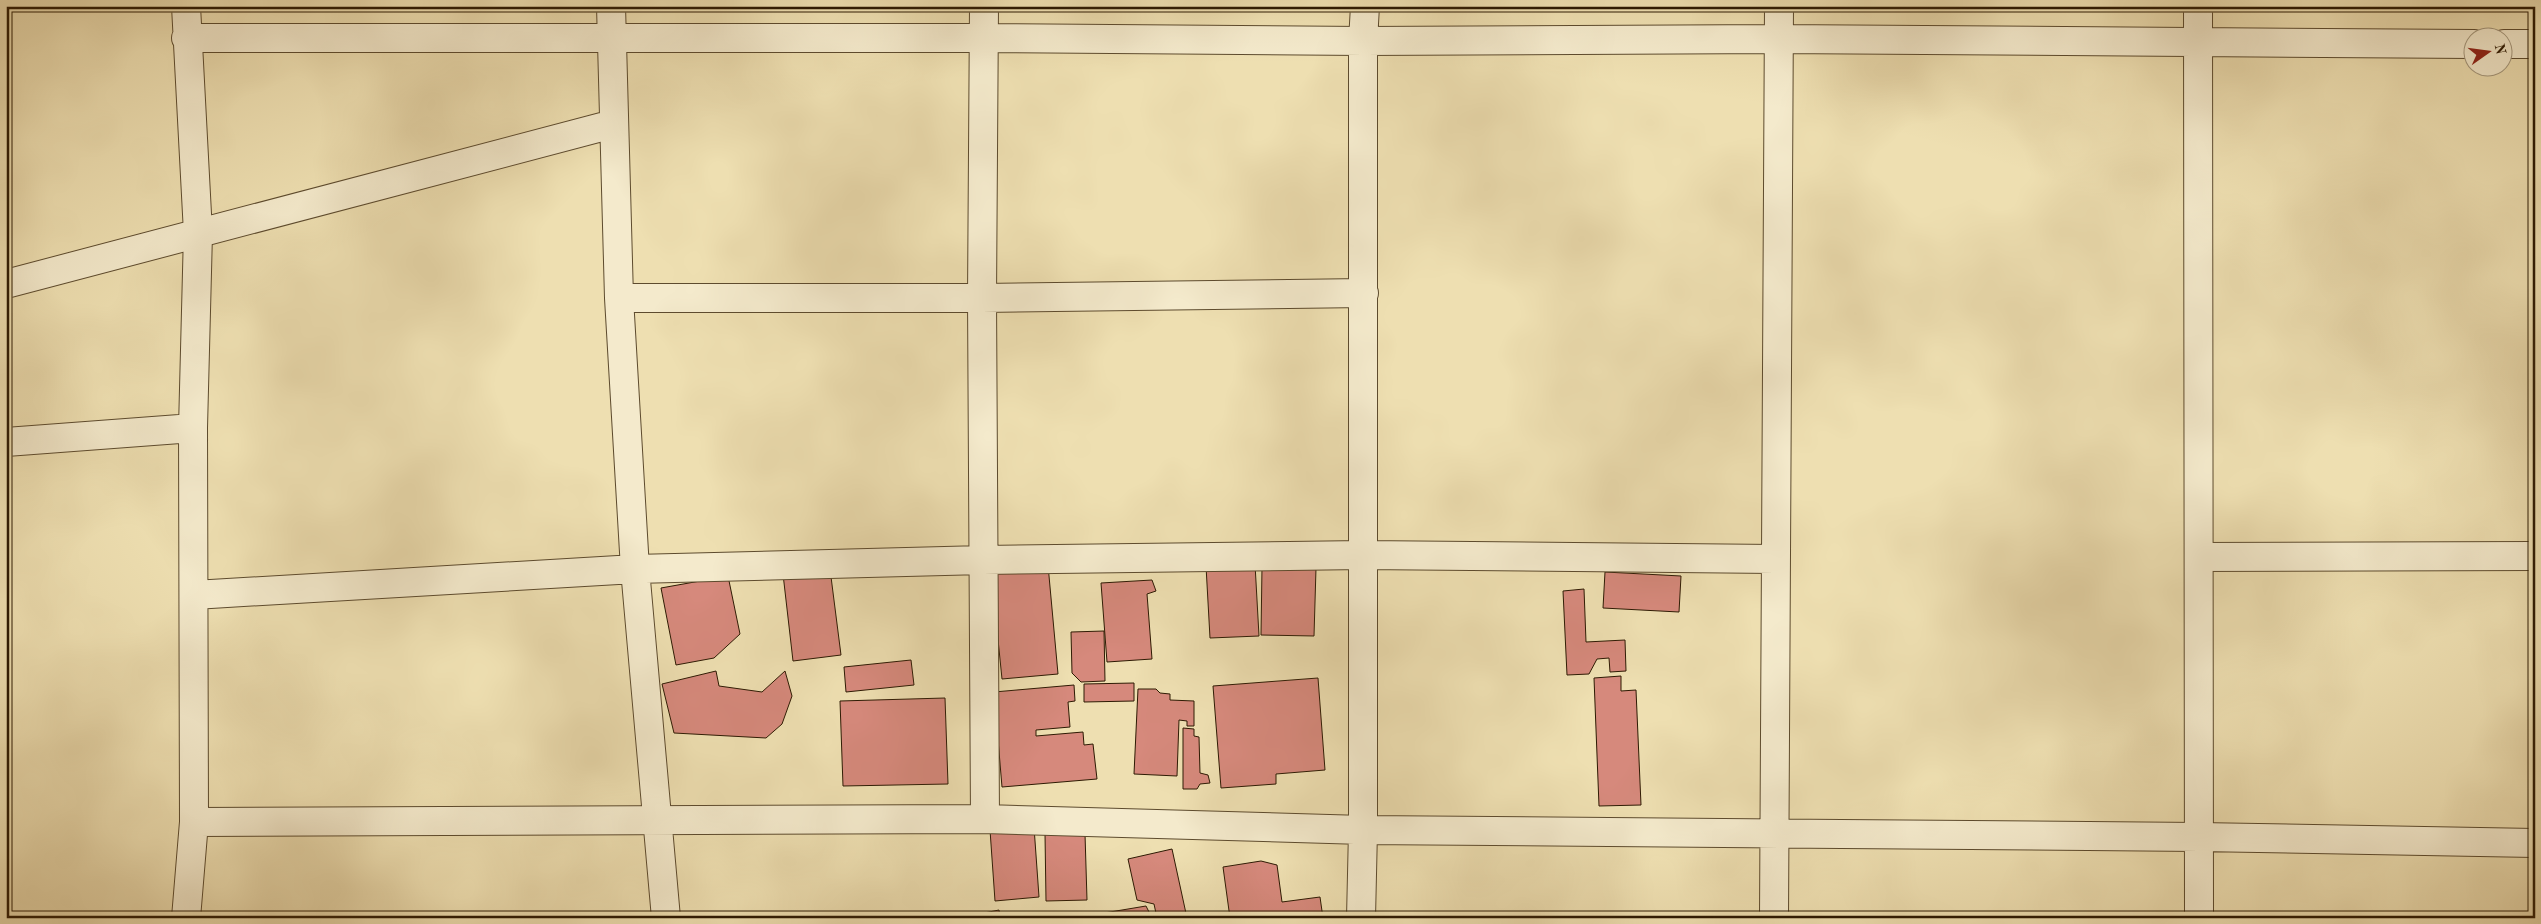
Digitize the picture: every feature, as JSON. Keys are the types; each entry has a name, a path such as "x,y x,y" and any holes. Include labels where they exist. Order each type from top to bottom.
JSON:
{"street":[{"path":"186,6 186,38 198,233 193,428 194,822 186,918"},
{"path":"611,6 619,298 635,568 666,918"},
{"path":"984,6 982,298 985,819"},
{"path":"1361,918 1363,830 1363,41 1365,6"},
{"path":"1774,918 1779,6"},
{"path":"2198,6 2199,918"},
{"path":"186,38 611,37 1363,41 1778,39 2464,44"},
{"path":"2514,44 2535,44"},
{"path":"6,284 613,124"},
{"path":"619,298 982,298 1364,293"},
{"path":"6,442 193,428"},
{"path":"194,595 635,568 983,560 1363,555 1775,559"},
{"path":"2199,557 2535,556"},
{"path":"194,822 658,822 985,819 1363,830 2199,837 2535,843"}],"building":[{"path":"1255,564 1259,636 1210,638 1206,566"},
{"path":"1048,565 1058,674 1002,679 991,570"},
{"path":"1262,567 1316,568 1314,636 1261,635"},
{"path":"830,569 841,655 793,661 783,574"},
{"path":"1605,572 1681,576 1679,612 1603,608"},
{"path":"728,576 740,634 714,658 676,665 661,588"},
{"path":"1152,580 1156,591 1147,594 1152,659 1107,662 1101,583"},
{"path":"1584,589 1586,642 1625,640 1626,671 1610,672 1609,658 1597,659 1589,674 1567,675 1563,591"},
{"path":"1104,631 1105,681 1081,682 1072,673 1071,632"},
{"path":"911,660 914,685 846,692 844,667"},
{"path":"716,671 719,686 762,692 785,671 792,696 782,724 766,738 674,733 662,684"},
{"path":"1621,676 1621,691 1636,690 1641,805 1599,806 1594,678"},
{"path":"1318,678 1325,770 1276,774 1276,784 1221,788 1213,686"},
{"path":"1134,683 1134,701 1084,702 1084,684"},
{"path":"1074,685 1075,701 1068,702 1070,727 1036,730 1036,736 1083,732 1084,745 1093,744 1097,779 1002,787 994,692"},
{"path":"1138,689 1156,689 1160,693 1170,694 1170,700 1194,701 1194,726 1187,726 1187,721 1179,720 1177,776 1134,774"},
{"path":"945,698 948,784 843,786 840,701"},
{"path":"1183,728 1194,729 1194,736 1199,737 1200,773 1208,775 1210,783 1200,784 1197,789 1183,789"},
{"path":"1034,827 1039,897 995,901 990,830"},
{"path":"1045,834 1085,834 1087,900 1046,901"},
{"path":"1172,849 1187,918 1157,918 1154,904 1137,900 1128,859"},
{"path":"1261,861 1277,865 1282,902 1320,897 1323,918 1230,918 1223,867"},
{"path":"1146,906 1152,918 1105,918 1104,913"},
{"path":"999,910 1000,918 974,918 974,915"},
{"path":"1053,913 1054,918 1030,918"}]}
